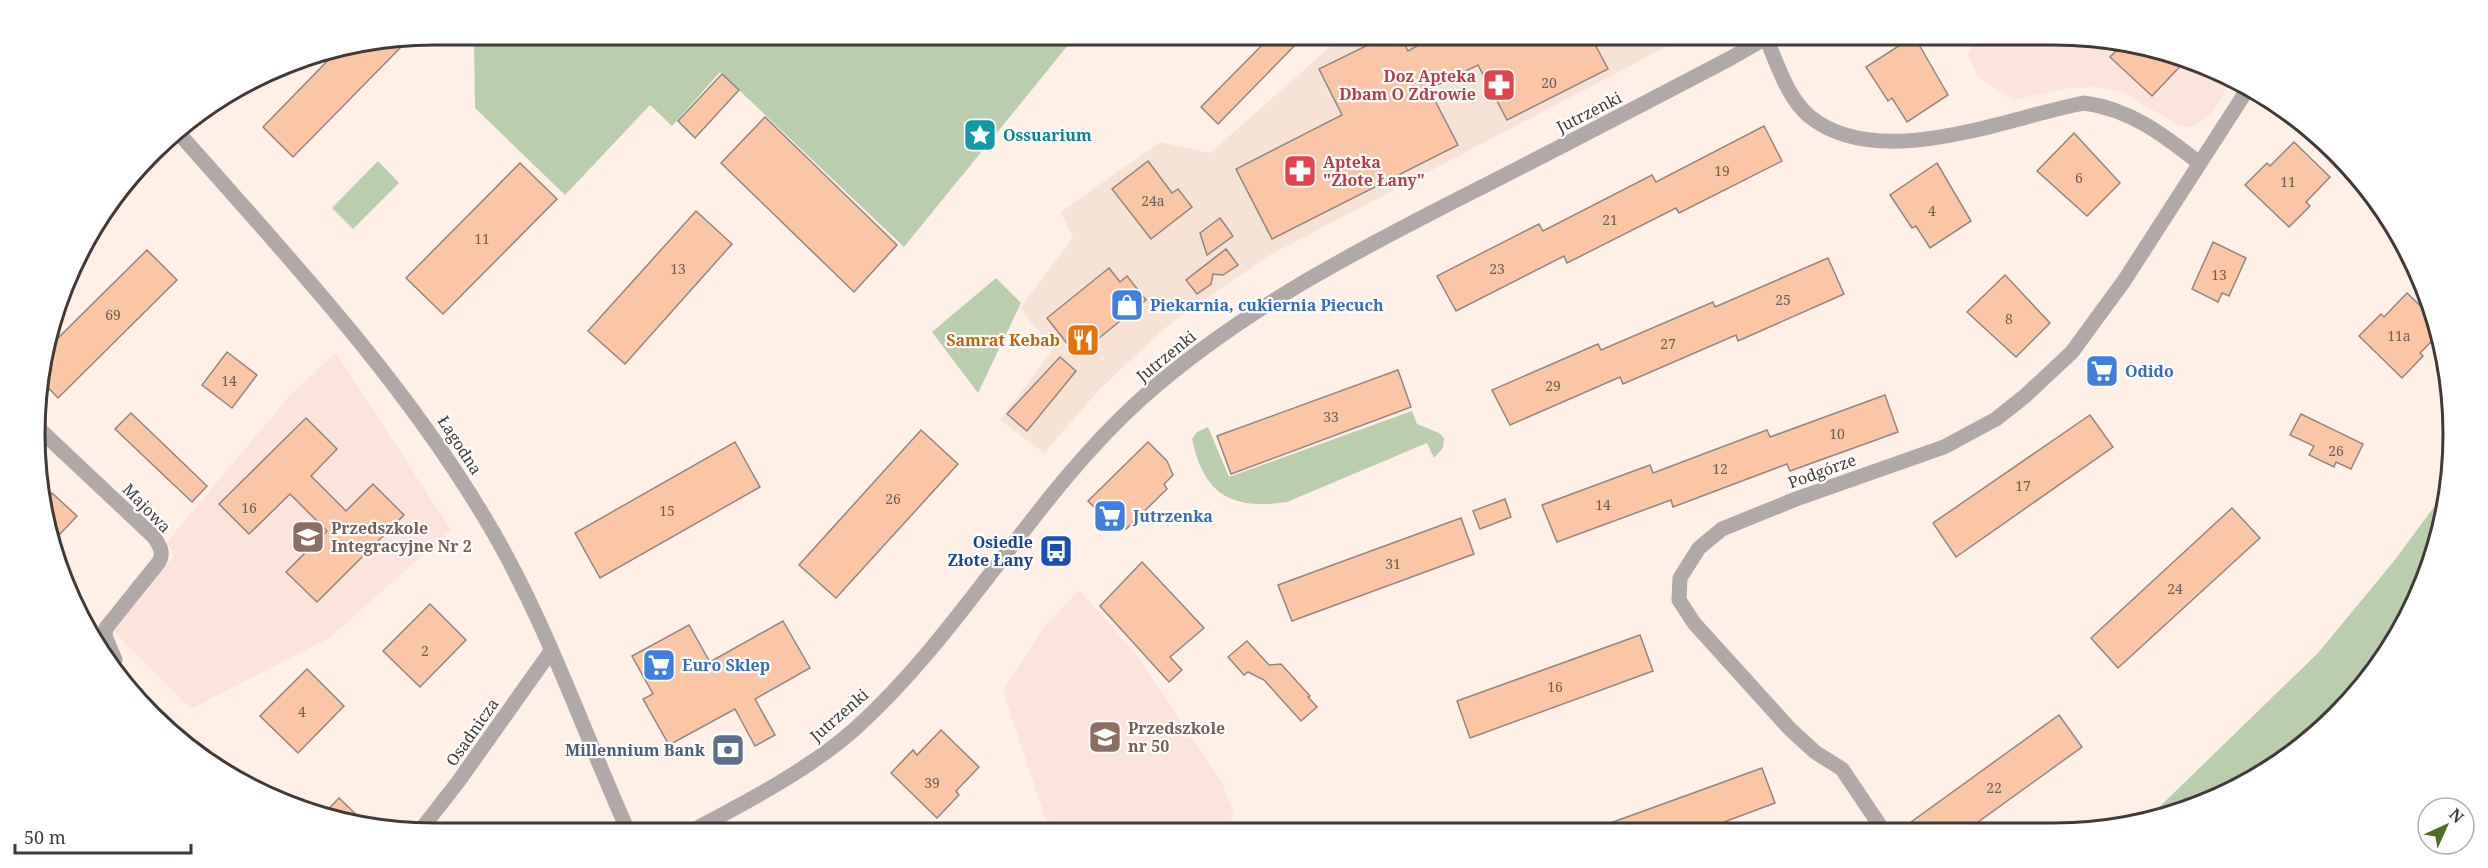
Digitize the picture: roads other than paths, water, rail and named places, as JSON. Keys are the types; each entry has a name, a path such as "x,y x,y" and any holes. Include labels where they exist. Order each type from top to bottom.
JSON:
{"street":[{"name":"Jutrzenki","path":"705,823 815,759 855,728 947,627 1072,474 1126,415 1178,368 1245,318 1323,269 1752,45"},
{"path":"1770,45 1788,90 1808,115 1834,132 1863,139 1907,142 2084,103 2108,106 2155,128 2199,163"},
{"name":"Podgórze","path":"1878,823 1842,769 1815,752 1790,729 1694,622 1679,600 1680,578 1699,548 1722,529 1796,499 1944,447 1996,419 2025,396 2072,352 2124,281 2243,94"},
{"name":"Łagodna","path":"184,137 352,332 428,428 503,550 551,651 625,823"},
{"name":"Majowa","path":"45,434 154,537 160,546 162,556 159,562 106,628 105,636 111,649"},
{"name":"Osadnicza","path":"426,823 551,651"}],"place":[{"name":"Doz Apteka Dbam O Zdrowie","path":"1499,85"},
{"name":"Ossuarium","path":"980,135"},
{"name":"Apteka \"Złote Łany\"","path":"1300,171"},
{"name":"Piekarnia, cukiernia Piecuch","path":"1127,305"},
{"name":"Samrat Kebab","path":"1083,340"},
{"name":"Odido","path":"2102,371"},
{"name":"Jutrzenka","path":"1110,516"},
{"name":"Przedszkole Integracyjne Nr 2","path":"308,537"},
{"name":"Osiedle Złote Łany","path":"1056,551"},
{"name":"Euro Sklep","path":"659,665"},
{"name":"Przedszkole nr 50","path":"1105,737"},
{"name":"Millennium Bank","path":"728,750"}]}
